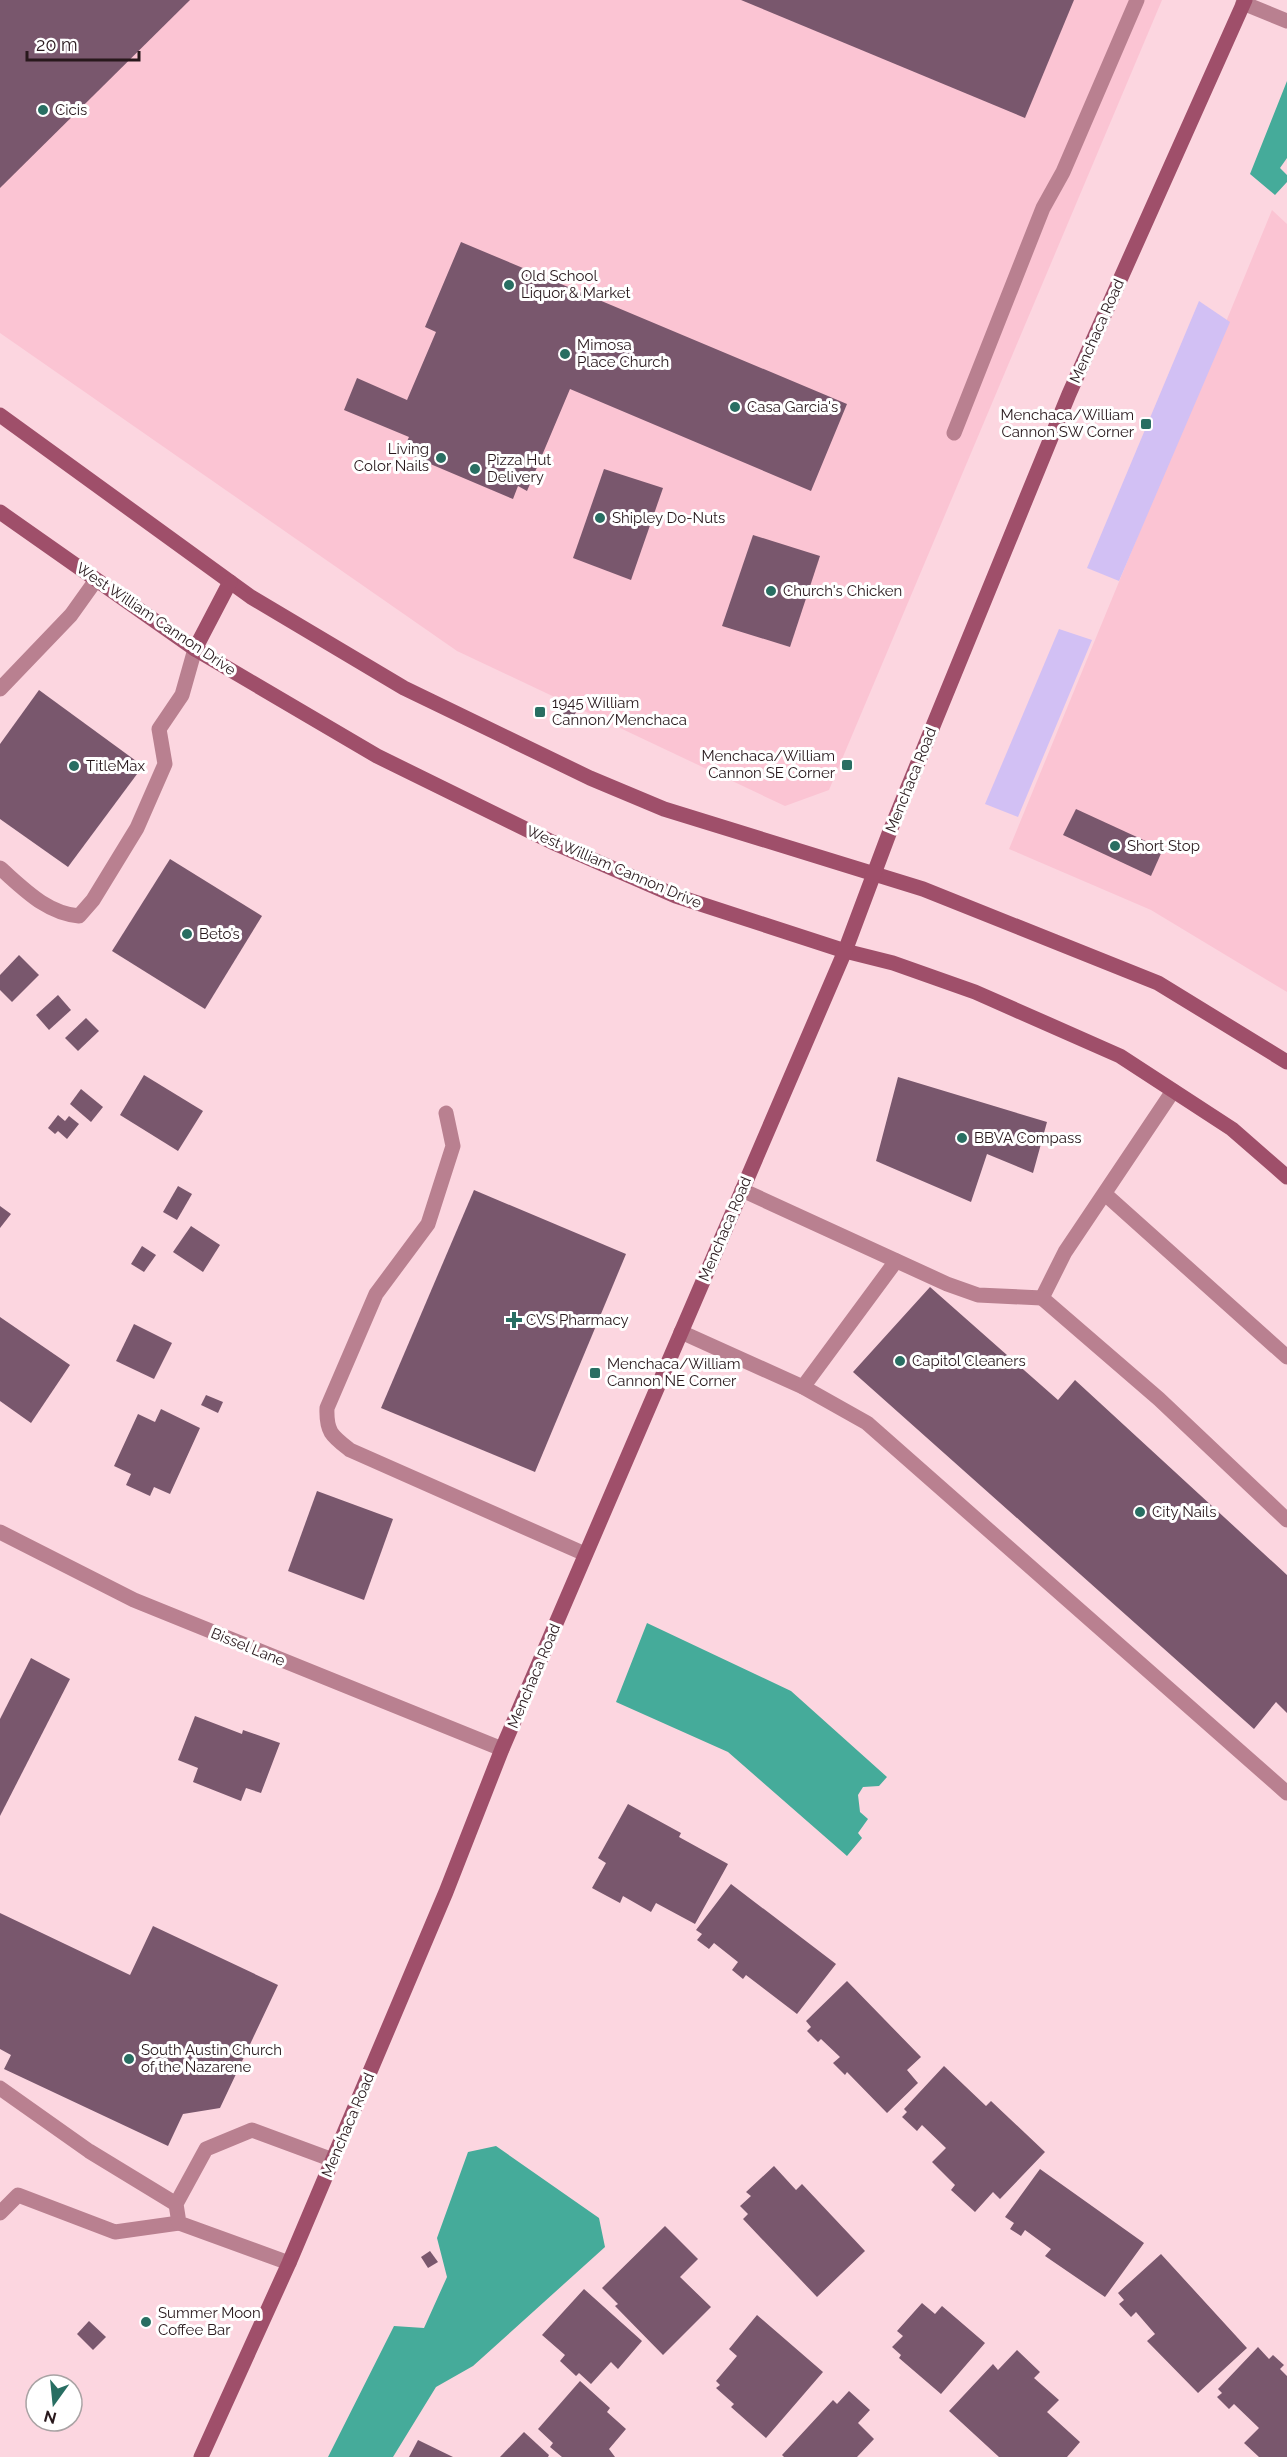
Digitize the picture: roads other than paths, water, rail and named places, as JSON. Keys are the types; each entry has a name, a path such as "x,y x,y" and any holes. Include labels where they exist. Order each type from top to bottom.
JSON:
{"main road":[{"name":"Menchaca Road","path":"201,2457 289,2263 446,1892 502,1749 845,951 874,874 1069,394 1244,2"},
{"path":"0,415 230,582 404,688 590,778 664,809 874,874 998,918 1158,983 1287,1062"},
{"name":"West William Cannon Drive","path":"0,512 195,649 377,756 552,842 676,896 845,951 893,963 975,992 1120,1056 1232,1129 1287,1177"},
{"path":"195,649 230,582"}],"street":[{"path":"954,433 1043,208 1063,172 1137,0"},
{"path":"1244,2 1287,21"},
{"path":"0,689 71,615 96,580"},
{"path":"0,868 34,897 61,914 79,916 137,828 165,764 159,729 182,695 195,649"},
{"path":"1042,1298 1065,1252 1173,1091"},
{"path":"446,1113 453,1146 428,1224 376,1294 327,1408 327,1423 333,1437 350,1450 585,1554"},
{"path":"742,1190 896,1261 978,1295 1042,1298 1159,1399 1287,1520"},
{"path":"1105,1194 1287,1357"},
{"path":"803,1387 896,1261"},
{"path":"681,1332 803,1387 867,1423 1287,1793"},
{"name":"Bissel Lane","path":"0,1532 134,1600 502,1749"},
{"path":"0,2088 89,2151 176,2204"},
{"path":"179,2223 176,2204 206,2149 252,2130 333,2160"},
{"path":"0,2212 18,2195 115,2232 179,2223 289,2263"}],"place":[{"name":"Cicis","path":"43,110"},
{"name":"Old School Liquor & Market","path":"509,285"},
{"name":"Mimosa Place Church","path":"565,354"},
{"name":"Casa Garcia's","path":"735,407"},
{"name":"Menchaca/William Cannon SW Corner","path":"1146,424"},
{"name":"Living Color Nails","path":"441,458"},
{"name":"Pizza Hut Delivery","path":"475,469"},
{"name":"Shipley Do-Nuts","path":"600,518"},
{"name":"Church's Chicken","path":"771,591"},
{"name":"1945 William Cannon/Menchaca","path":"540,712"},
{"name":"Menchaca/William Cannon SE Corner","path":"847,765"},
{"name":"TitleMax","path":"74,766"},
{"name":"Short Stop","path":"1115,846"},
{"name":"Beto’s","path":"187,934"},
{"name":"BBVA Compass","path":"962,1138"},
{"name":"CVS Pharmacy","path":"514,1320"},
{"name":"Capitol Cleaners","path":"900,1361"},
{"name":"Menchaca/William Cannon NE Corner","path":"595,1373"},
{"name":"City Nails","path":"1140,1512"},
{"name":"South Austin Church of the Nazarene","path":"129,2059"},
{"name":"Summer Moon Coffee Bar","path":"146,2322"}]}
